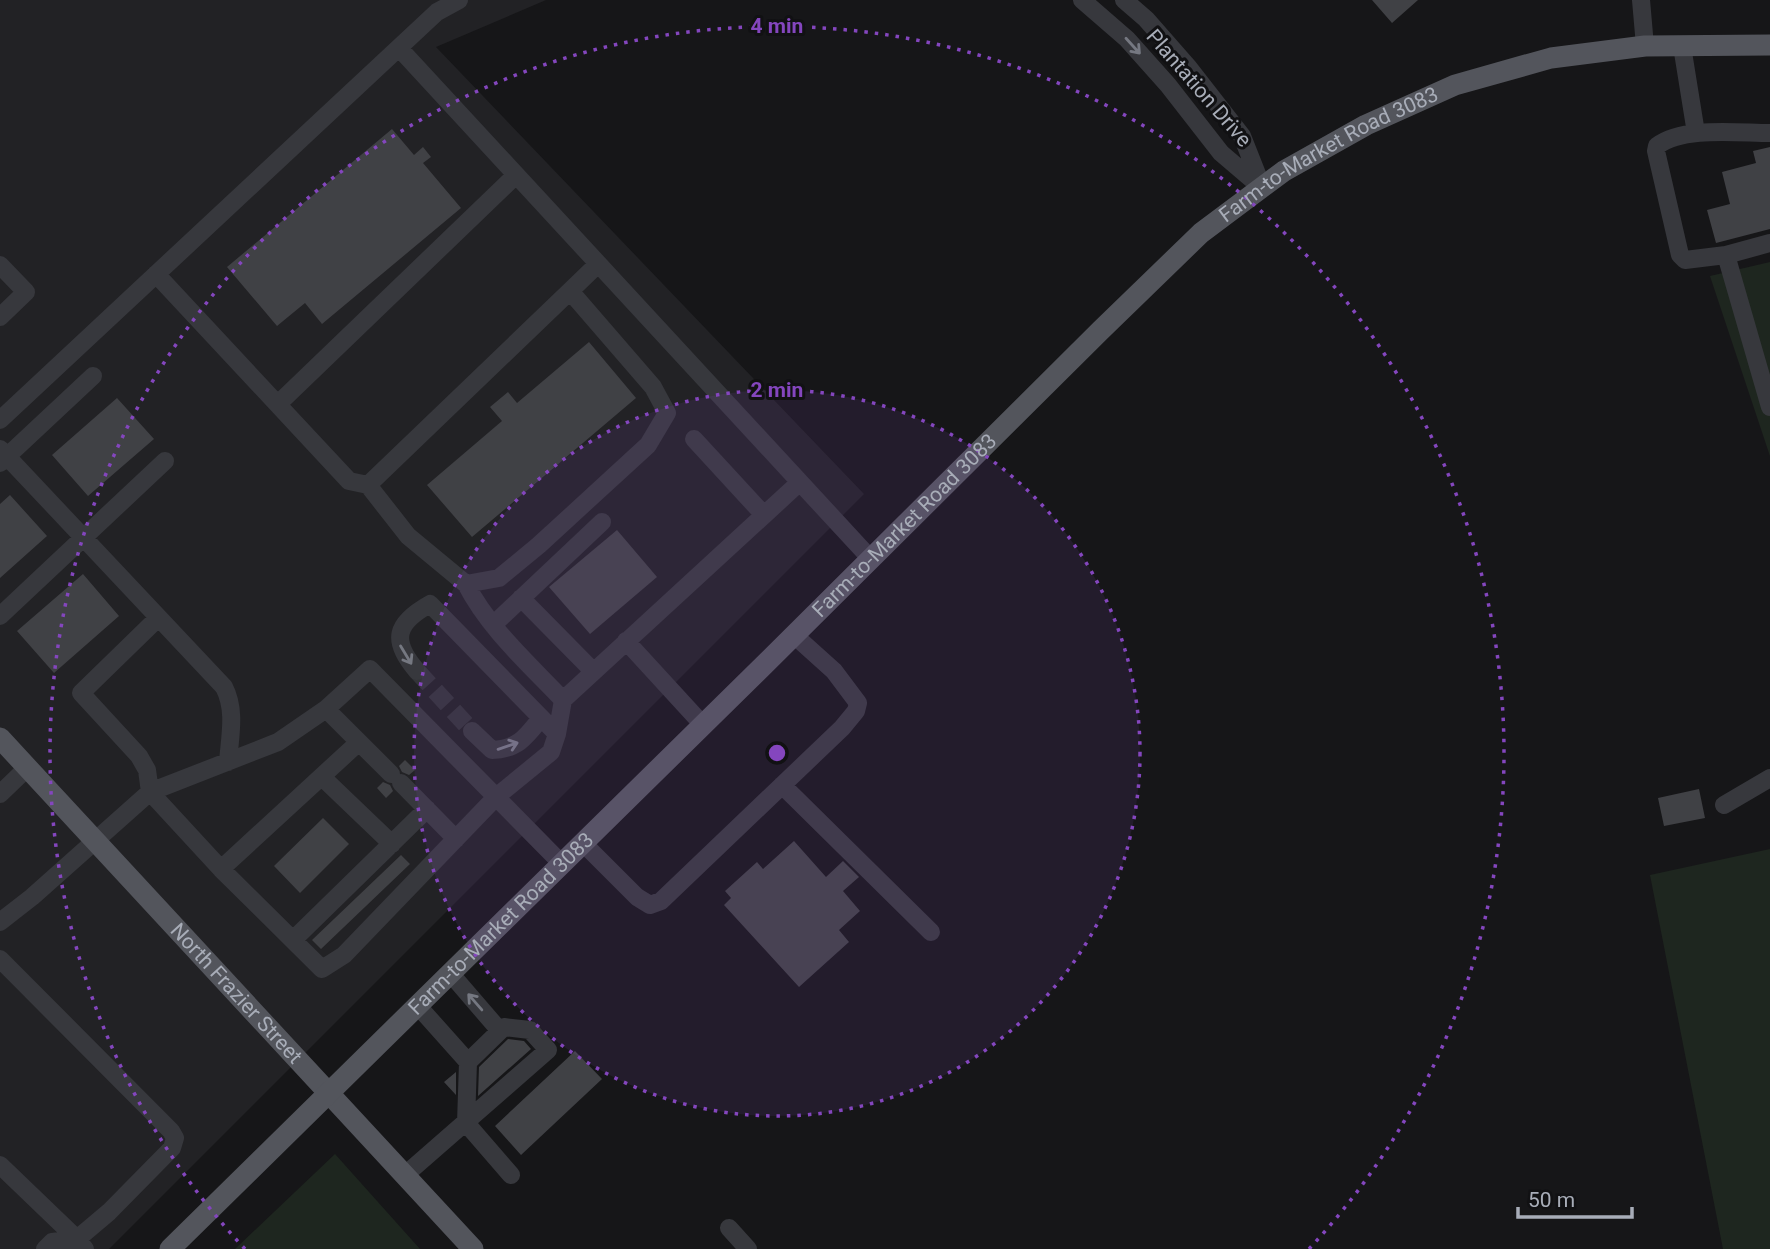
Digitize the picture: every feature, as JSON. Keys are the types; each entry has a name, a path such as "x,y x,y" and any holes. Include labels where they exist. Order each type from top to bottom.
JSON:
{"main road":[{"name":"Farm-to-Market Road 3083","path":"170,1249 1201,233 1284,171 1366,125 1455,85 1551,58 1645,46 1770,45"},
{"name":"North Frazier Street","path":"0,738 473,1249"}],"street":[{"path":"0,420 437,12 459,0"},
{"name":"Plantation Drive","path":"1082,0 1127,39 1168,85 1221,153 1262,188"},
{"name":"Plantation Drive","path":"1124,0 1146,19 1189,68 1242,136 1262,188"},
{"path":"1641,0 1645,46"},
{"path":"1682,46 1696,132"},
{"path":"399,48 870,558"},
{"path":"1770,133 1696,132 1657,146 1680,255 1689,261 1727,255 1770,243"},
{"path":"278,404 516,175"},
{"path":"1727,255 1767,385 1770,407"},
{"path":"368,485 598,264"},
{"path":"0,265 26,292 0,317"},
{"path":"156,274 349,481 368,485 408,536 466,584 477,605 493,625 563,700"},
{"path":"466,584 499,578 539,545 648,445 667,413 653,387 570,291"},
{"path":"93,376 2,457 224,687 232,711 228,762"},
{"path":"694,439 764,515"},
{"path":"0,616 165,461"},
{"path":"158,618 81,693 139,756 147,770 150,792 221,869 321,969 344,955 496,797 551,752 563,700 800,482"},
{"path":"493,625 602,522"},
{"path":"521,598 593,671"},
{"path":"417,671 399,642 401,630 414,613 430,604 557,734"},
{"path":"583,843 637,897 650,905 661,901 842,728 856,711 858,703 834,671 794,635"},
{"path":"626,641 703,725"},
{"path":"0,922 150,792 278,742 326,709 370,669 562,864"},
{"path":"326,709 456,839"},
{"path":"472,731 492,750 508,749 523,740 541,718"},
{"path":"221,869 359,742"},
{"path":"0,794 27,768"},
{"path":"322,777 391,844"},
{"path":"1724,805 1770,778"},
{"path":"782,785 931,932"},
{"path":"293,940 427,809"},
{"path":"0,960 175,1138 172,1147 81,1244"},
{"path":"451,974 500,1031"},
{"path":"418,1006 468,1062 466,1124 511,1175"},
{"path":"405,1175 548,1050 530,1031 504,1027 468,1062"},
{"path":"0,1165 81,1244"},
{"path":"729,1228 748,1249"},
{"path":"46,1249 52,1242 81,1244"}],"shaded area":[{"path":"0,0 546,0 436,47 864,494 109,1249 0,1249"},
{"path":"1770,262 1770,456 1710,276"},
{"path":"1770,849 1770,1249 1723,1249 1650,875"},
{"path":"335,1154 420,1249 235,1249"}],"building":[{"path":"1372,0 1418,0 1392,23"},
{"path":"392,129 414,155 423,147 431,157 423,163 461,208 322,324 305,303 277,326 227,267"},
{"path":"1770,147 1770,229 1716,243 1707,210 1730,204 1722,172 1756,163 1753,151"},
{"path":"589,342 636,398 472,537 427,485 502,421 490,407 508,392 517,403"},
{"path":"117,398 154,439 88,496 52,455"},
{"path":"10,495 47,536 0,578 0,504"},
{"path":"617,530 657,577 590,634 549,587"},
{"path":"83,574 119,616 54,673 17,631"},
{"path":"405,760 415,770 409,775 402,772 399,766"},
{"path":"383,782 390,785 393,791 386,798 377,788"},
{"path":"1699,789 1705,818 1664,826 1658,798"},
{"path":"323,818 349,844 300,893 274,866"},
{"path":"794,841 826,877 843,861 859,877 843,891 860,911 839,930 849,942 799,987 724,905 731,898 725,891 757,862 763,869"},
{"path":"401,855 410,864 321,949 312,940"},
{"path":"508,1039 524,1041 531,1049 478,1096 479,1067"},
{"path":"575,1051 602,1079 521,1155 495,1126"},
{"path":"456,1072 456,1095 444,1082"}],"tunnel":[{"path":"417,671 472,731"}]}
